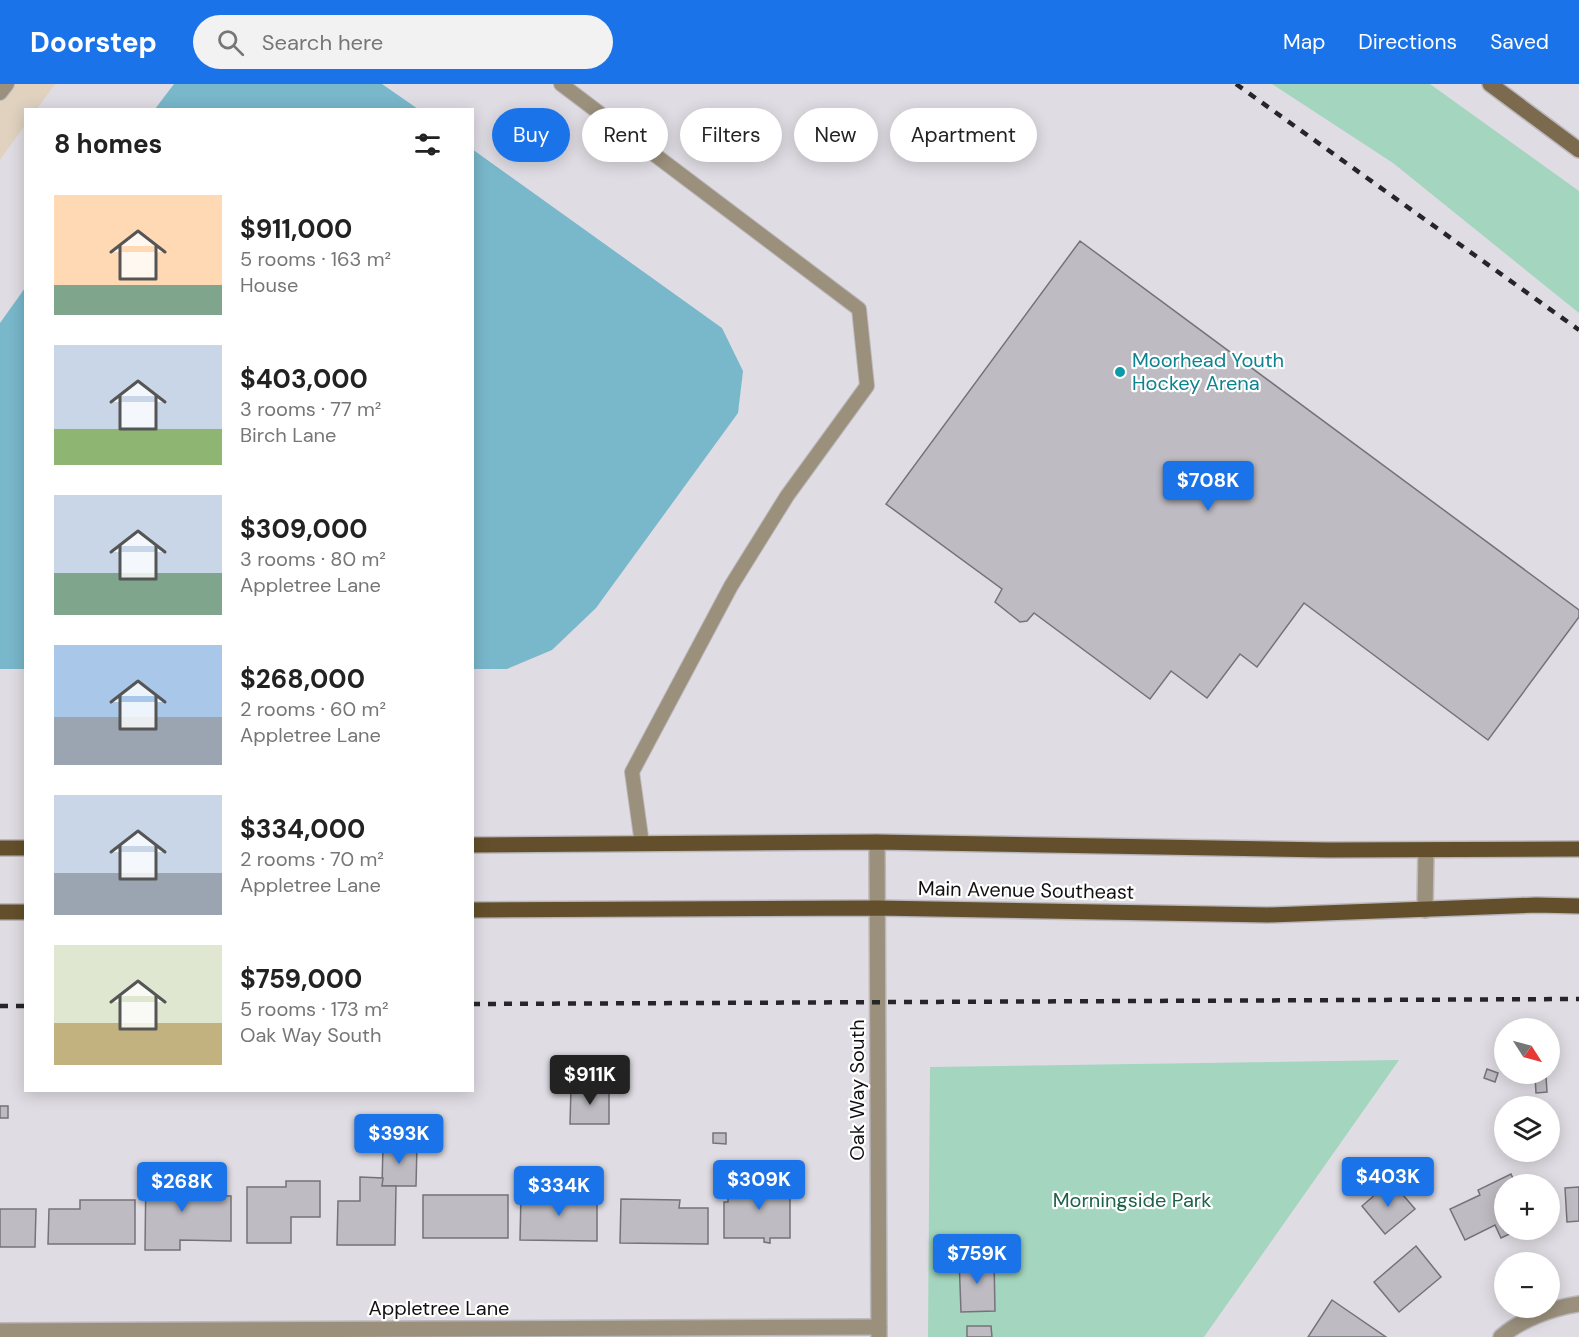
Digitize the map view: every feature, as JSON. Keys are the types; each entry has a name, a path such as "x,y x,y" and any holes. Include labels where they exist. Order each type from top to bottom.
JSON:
{"main road":[{"path":"1490,84 1579,150"},
{"path":"474,845 877,842 1426,850 1579,849"},
{"path":"0,848 24,848"},
{"name":"Main Avenue Southeast","path":"474,910 877,908 1268,915 1579,906"},
{"path":"0,912 24,912"}],"street":[{"name":"Oak Way South","path":"877,842 879,1332"},
{"path":"1425,909 1426,850"},
{"path":"1501,1337 1509,1330 1559,1307 1579,1304"},
{"name":"Appletree Lane","path":"0,1331 879,1332"}],"lane":[{"path":"0,93 6,84"},
{"path":"561,84 859,309 864,353 867,386 787,496 731,586 632,772 642,844"}],"shaded area":[{"path":"0,84 55,84 38,108 24,108 24,126 0,160"}],"green space":[{"path":"1272,84 1430,84 1579,191 1579,313 1393,163"},
{"name":"Morningside Park","path":"1399,1060 1204,1337 928,1337 930,1067"}],"water":[{"path":"174,84 382,84 417,108 156,108"},
{"path":"474,150 722,328 743,371 738,413 596,608 552,650 507,669 474,669"},
{"path":"24,289 24,669 0,669 0,323"}],"building":[{"name":"Moorhead Youth Hockey Arena","path":"1080,241 1579,610 1579,617 1488,740 1304,603 1257,667 1240,654 1207,698 1171,671 1150,699 1034,613 1027,621 1020,622 995,602 1002,589 886,504"},
{"path":"1487,1069 1494,1072 1494,1082 1484,1078"},
{"path":"1535,1084 1546,1084 1547,1092 1536,1093"},
{"path":"571,1087 609,1087 609,1124 570,1124"},
{"path":"0,1106 8,1106 8,1118 0,1118"},
{"path":"713,1133 726,1133 726,1144 713,1143"},
{"path":"383,1144 417,1145 416,1186 382,1186"},
{"path":"146,1168 180,1168 180,1195 231,1196 231,1241 180,1240 180,1250 145,1250"},
{"path":"1362,1169 1368,1176 1357,1186 1351,1178"},
{"path":"1379,1170 1387,1180 1379,1187 1371,1177"},
{"path":"360,1177 383,1178 382,1186 396,1186 395,1245 337,1245 338,1201 360,1201"},
{"path":"752,1180 790,1180 790,1238 770,1238 770,1243 764,1242 764,1238 724,1238 724,1202 728,1202 728,1189 752,1189"},
{"path":"286,1181 320,1181 320,1217 291,1217 291,1243 247,1243 247,1187 286,1187"},
{"path":"1391,1181 1415,1209 1385,1234 1362,1206"},
{"path":"1494,1182 1494,1226 1465,1240 1450,1209 1480,1195 1478,1190"},
{"path":"1579,1187 1579,1221 1567,1222 1565,1188"},
{"path":"521,1194 597,1194 597,1241 520,1240"},
{"path":"423,1195 508,1195 508,1238 423,1238"},
{"path":"621,1199 680,1200 679,1208 708,1208 708,1244 620,1243"},
{"path":"80,1200 135,1200 135,1244 48,1244 49,1209 80,1209"},
{"path":"0,1209 36,1209 35,1247 0,1247"},
{"path":"1416,1246 1441,1277 1399,1312 1374,1282"},
{"path":"959,1258 994,1258 995,1311 961,1312"},
{"path":"1332,1300 1386,1337 1308,1337"},
{"path":"967,1326 991,1326 992,1337 967,1337"}],"railway":[{"path":"1236,84 1579,330"},
{"path":"474,1004 1579,999"},
{"path":"0,1006 24,1006"}],"place":[{"name":"Moorhead Youth Hockey Arena","path":"1120,372"}]}
